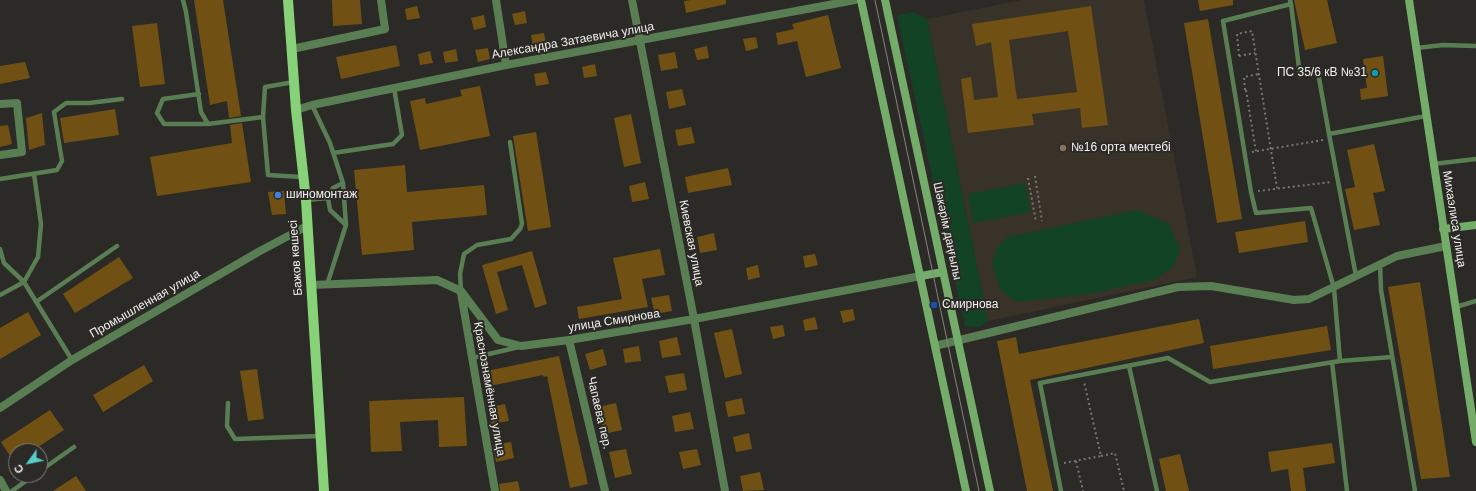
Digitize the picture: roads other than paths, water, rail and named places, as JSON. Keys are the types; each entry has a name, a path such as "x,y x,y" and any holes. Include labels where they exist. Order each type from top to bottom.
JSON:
{"main road":[{"name":"Бажов көшесі","path":"288,0 302,177 306,200 324,491"},
{"path":"861,0 966,491"},
{"name":"Шәкәрім даңғылы","path":"885,0 990,491"},
{"name":"Михаэлиса улица","path":"1409,0 1446,246 1474,409 1476,442"},
{"path":"1444,229 1476,225"},
{"name":"улица Смирнова","path":"921,276 943,272"}],"street":[{"path":"292,49 385,29 381,0"},
{"path":"496,0 506,64"},
{"name":"Киевская улица","path":"632,0 638,41 694,319 725,491"},
{"name":"Александра Затаевича улица","path":"296,110 312,105 506,64 855,0"},
{"path":"0,104 17,103 22,152 0,156"},
{"name":"Промышленная улица","path":"0,408 72,360 260,251 307,226"},
{"path":"935,346 1178,287 1211,286 1294,300 1309,299 1397,256 1446,246"},
{"name":"улица Смирнова","path":"311,285 437,280 461,291 498,340 521,346 569,340 694,319 921,276"},
{"name":"Краснознамённая улица","path":"461,291 495,491"},
{"name":"Чапаева пер.","path":"569,340 605,491"},
{"path":"0,480 6,491"}],"lane":[{"path":"183,0 201,112 208,124"},
{"path":"1300,76 1291,2 1223,21 1244,154 1256,213 1311,208 1334,288 1340,360"},
{"path":"1416,48 1443,45 1476,46"},
{"path":"1319,78 1356,276"},
{"path":"294,82 265,87 263,117 268,175 302,177"},
{"path":"333,153 393,144 402,135 394,88"},
{"path":"199,94 164,99 157,113 164,124 208,124 263,117"},
{"path":"0,179 57,170 62,160 54,112 66,104 122,99"},
{"path":"312,105 333,153 343,182 346,225 327,285"},
{"path":"1329,136 1426,116"},
{"path":"461,291 460,274 464,254 477,245 510,239 520,229 522,219 510,142"},
{"path":"1433,164 1476,159"},
{"path":"0,295 24,282 38,257 41,224 34,174"},
{"path":"343,182 333,188 328,198 330,210 346,225"},
{"path":"306,200 328,198"},
{"path":"36,302 117,246"},
{"path":"0,249 4,263 24,282 72,360"},
{"path":"1380,263 1381,290 1415,491"},
{"path":"1456,307 1476,301"},
{"path":"472,358 521,346"},
{"path":"1061,491 1040,383 1168,358 1210,382 1340,360 1392,357"},
{"path":"1332,362 1347,491"},
{"path":"1129,366 1157,491"},
{"path":"228,403 227,426 235,439 320,436"},
{"path":"48,465 74,447"},
{"path":"12,491 23,483"}],"tram line":[{"path":"875,0 979,491"}],"place":[{"name":"ПС 35/6 кВ №31","path":"1375,73"},
{"name":"№16 орта мектебі","path":"1063,148"},
{"name":"шиномонтаж","path":"278,195"},
{"name":"Смирнова","path":"934,305"}]}
